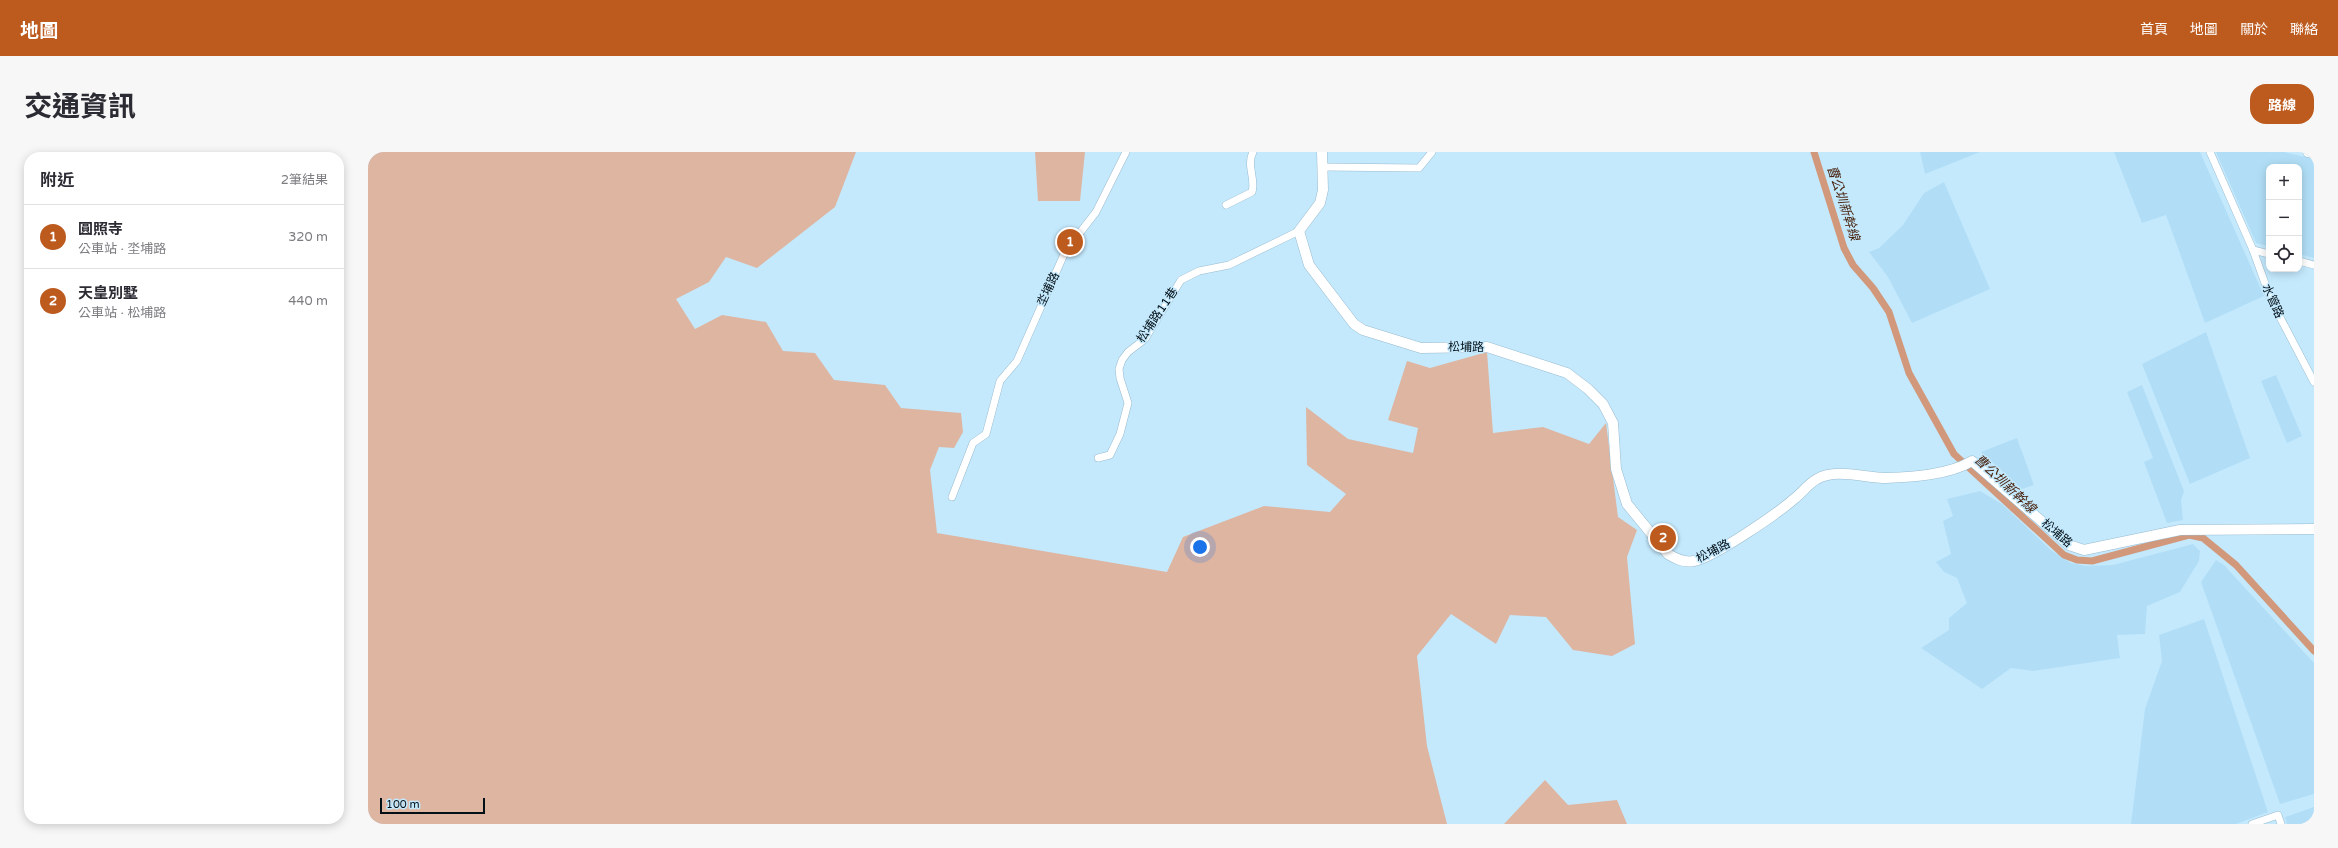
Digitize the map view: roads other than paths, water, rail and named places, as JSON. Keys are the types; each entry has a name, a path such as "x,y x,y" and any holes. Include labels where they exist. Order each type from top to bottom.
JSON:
{"street":[{"name":"坔埔路","path":"952,497 973,443 986,434 1000,381 1017,361 1065,252 1096,212 1126,152"},
{"path":"1226,205 1252,192 1254,185 1250,161 1253,152"},
{"path":"1299,231 1320,203 1323,190 1322,152"},
{"path":"1322,167 1419,168 1432,152"},
{"name":"水管路","path":"2210,152 2253,250 2271,300 2314,382"},
{"path":"2308,152 2314,153"},
{"name":"松埔路11巷","path":"1098,458 1110,455 1120,434 1128,403 1120,378 1119,369 1122,360 1128,352 1145,339 1181,280 1199,271 1229,265 1299,231"},
{"name":"松埔路","path":"1299,231 1308,265 1354,324 1362,330 1421,348 1487,347 1567,373 1588,389 1603,404 1613,423 1616,469 1627,504 1665,551 1675,559 1692,562 1708,556 1785,507 1815,480 1823,476 1839,474 1886,478 1931,473 1957,467 1972,461 2069,545 2084,550 2180,530 2314,529"},
{"path":"2253,250 2266,253"},
{"path":"2302,262 2314,265"},
{"path":"2252,824 2278,815 2281,824"}],"waterway":[{"name":"曹公圳新幹線","path":"1814,152 1844,248 1853,265 1873,288 1889,312 1909,373 1954,454 2064,555 2077,560 2092,561 2189,535 2203,538 2236,565 2314,651"}],"place":[{"name":"圓照寺","path":"1070,242"},
{"name":"天皇別墅","path":"1663,538"}]}
